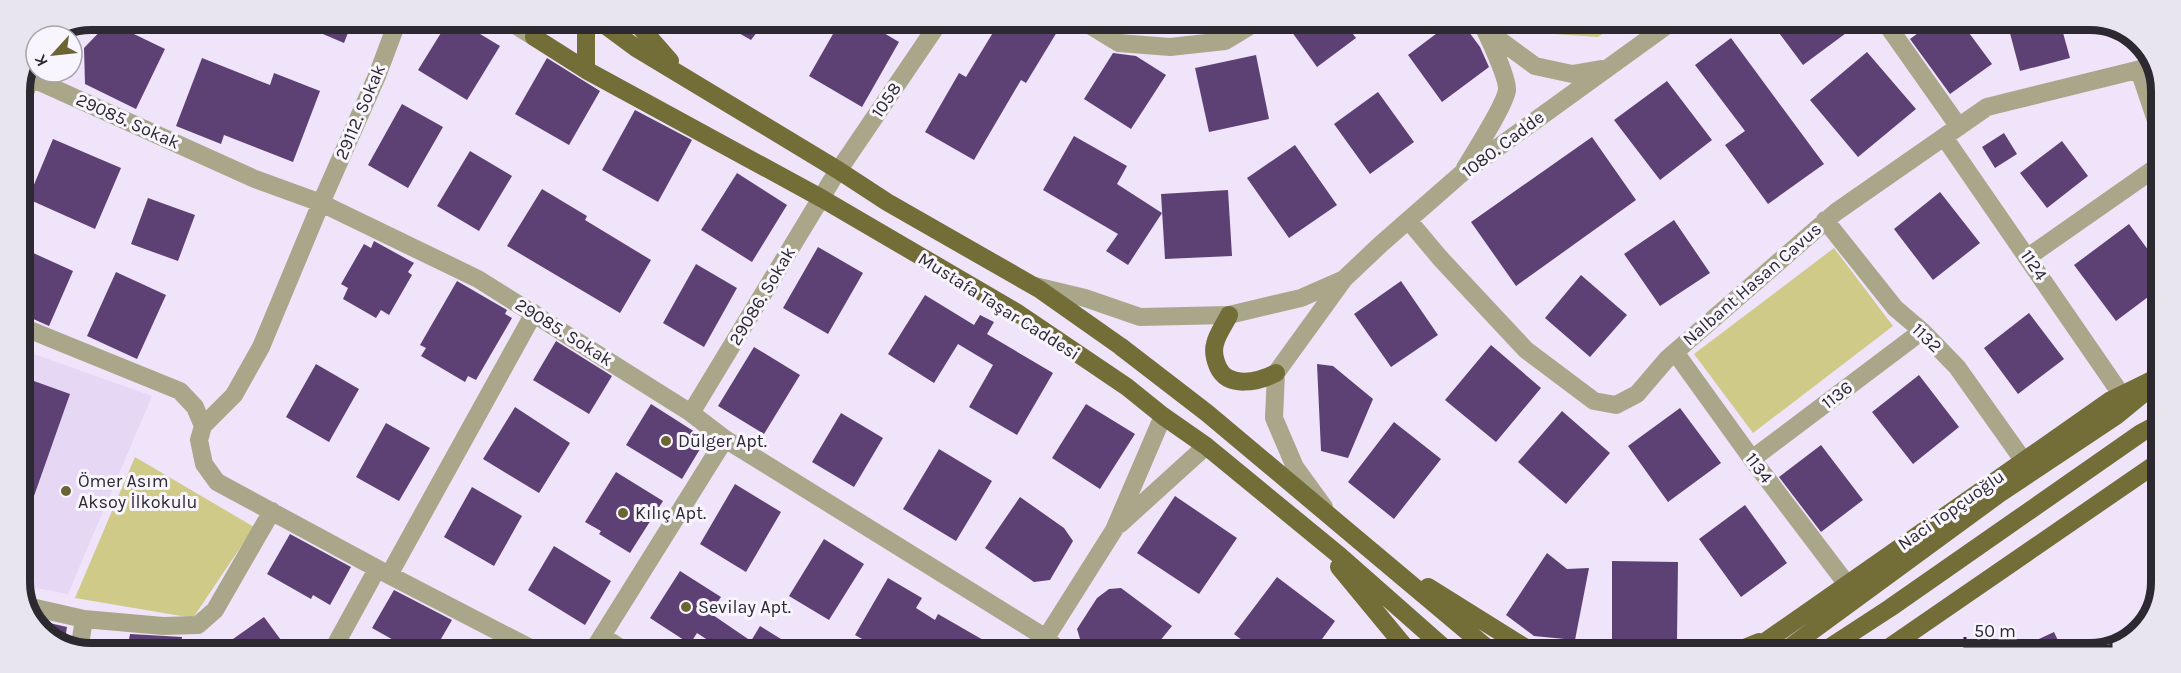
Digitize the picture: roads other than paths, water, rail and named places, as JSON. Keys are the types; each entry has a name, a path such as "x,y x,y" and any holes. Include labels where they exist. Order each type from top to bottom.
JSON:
{"main road":[{"name":"Mustafa Taşar Caddesi","path":"540,30 586,70 821,198 1016,312 1128,387 1206,446 1305,527 1438,643"},
{"path":"586,30 586,70"},
{"name":"Mustafa Taşar Caddesi","path":"611,30 835,175 1033,285 1120,346 1207,413 1481,643"},
{"path":"641,30 686,78"},
{"path":"1229,315 1215,344 1215,360 1221,374 1233,380 1247,382 1263,379 1276,373"},
{"name":"Naci Topçuoğlu","path":"1762,643 2111,400 2151,382"},
{"path":"1796,643 1999,494 2116,416 2151,386"},
{"path":"1836,643 2151,428"},
{"path":"1896,643 2151,467"},
{"path":"1305,527 1402,643"},
{"path":"1379,558 1518,643"},
{"path":"1757,643 1769,638"}],"street":[{"name":"29112. Sokak","path":"203,426 234,395 261,347 377,76 394,30"},
{"name":"1058","path":"835,175 934,30"},
{"path":"1098,30 1119,43 1170,47 1225,41 1243,30"},
{"path":"1461,174 1507,90 1501,67 1484,30"},
{"path":"1488,30 1535,66 1572,74 1610,67"},
{"name":"1080. Cadde","path":"1344,279 1461,174 1661,30"},
{"name":"1124","path":"1890,30 2028,257 2121,394"},
{"path":"2146,68 2151,90"},
{"name":"Nalbant Hasan Cavus","path":"1409,221 1440,258 1526,350 1594,401 1617,405 1637,394 1675,352 1825,220 1987,108 2146,68"},
{"name":"29085. Sokak","path":"59,84 255,178 321,203 478,279 691,413 726,439 1039,643"},
{"path":"2028,257 2151,171"},
{"name":"29086. Sokak","path":"691,413 835,175"},
{"name":"1132","path":"1825,220 1895,308 1922,331 1957,367 2023,460"},
{"path":"1033,285 1085,298 1140,317 1229,315 1301,298 1344,279"},
{"path":"1334,520 1295,467 1274,418 1276,373 1344,279"},
{"path":"337,643 383,572 534,313"},
{"path":"30,330 180,391 195,407 203,426 199,440 204,464 217,482 521,643"},
{"name":"1136","path":"1752,459 1922,331"},
{"name":"1134","path":"1675,352 1846,583"},
{"path":"1043,643 1114,530 1164,416"},
{"path":"598,643 726,439"},
{"path":"1114,530 1206,446"},
{"path":"36,608 84,619 163,626 198,625 215,610 272,512"},
{"path":"80,642 84,619"},
{"path":"602,636 613,643"}],"place":[{"name":"Dülger Apt.","path":"666,441"},
{"name":"Ömer Asım Aksoy İlkokulu","path":"66,491"},
{"name":"Kılıç Apt.","path":"623,513"},
{"name":"Sevilay Apt.","path":"686,607"}]}
